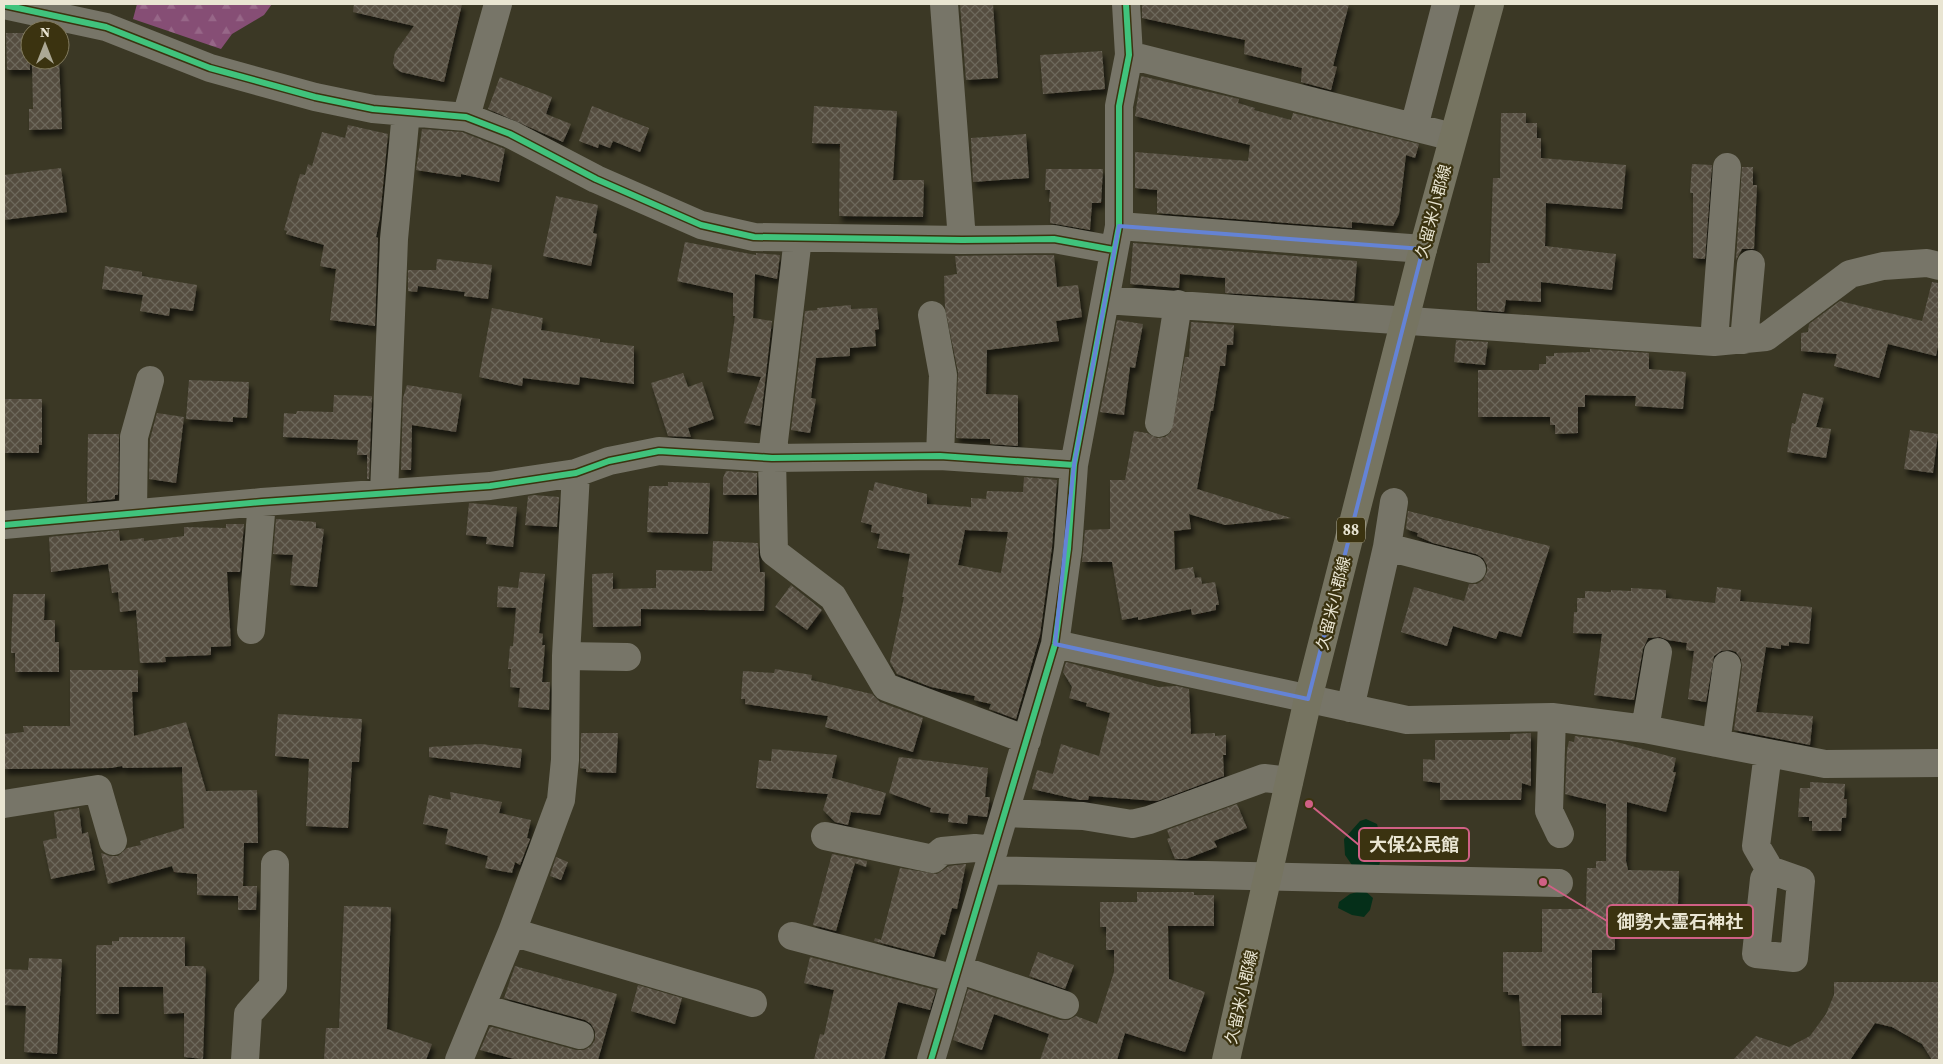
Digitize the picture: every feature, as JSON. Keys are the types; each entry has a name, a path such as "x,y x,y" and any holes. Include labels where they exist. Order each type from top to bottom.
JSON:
{"main road":[{"name":"久留米小郡線","path":"1226,1060 1308,699 1422,249 1490,4"}],"street":[{"path":"466,117 498,4"},
{"path":"944,4 962,240"},
{"path":"936,1059 957,974 1055,644 1068,549 1074,466 1117,238 1119,106 1129,55 1126,4"},
{"path":"1414,127 1446,4"},
{"path":"4,5 106,27 210,68 315,97 373,109 466,117 510,134 596,179 701,225 754,236 962,240 1117,238 1422,249"},
{"path":"1129,55 1453,137"},
{"path":"384,493 394,239 406,112"},
{"path":"1714,342 1727,167"},
{"path":"798,238 772,458 774,552 833,597 886,687 1027,740"},
{"path":"1105,300 1714,342 1766,338 1850,274 1883,266 1927,263 1939,266"},
{"path":"1744,340 1751,264"},
{"path":"1159,423 1178,304"},
{"path":"932,314 943,375 940,456"},
{"path":"133,513 134,437 150,380"},
{"path":"4,525 262,502 490,486 576,473 609,461 659,451 772,458 940,456 1074,466"},
{"path":"459,1060 512,932 561,800 565,760 566,656 576,473"},
{"path":"250,630 262,502"},
{"path":"1350,708 1387,547 1394,502"},
{"path":"1387,547 1472,569"},
{"path":"1055,644 1407,720 1552,717 1645,729 1825,764 1939,764"},
{"path":"1645,729 1658,652"},
{"path":"566,656 627,657"},
{"path":"1716,743 1727,665"},
{"path":"1552,717 1549,811 1560,834"},
{"path":"1768,753 1756,846 1770,870"},
{"path":"1005,813 1083,816 1132,824 1149,820 1264,778 1289,781"},
{"path":"4,804 98,789 113,841"},
{"path":"825,836 933,859 942,851 974,848 991,860 1268,876 1559,883"},
{"path":"245,1060 248,1014 273,986 275,864"},
{"path":"512,932 753,1002"},
{"path":"792,936 957,974 1065,1005"},
{"path":"482,1008 580,1035"}],"highlighted area":[{"path":"1119,226 1423,249 1308,699 1055,644 1074,465"}],"green space":[{"path":"137,4 272,4 264,15 232,34 221,49 133,19"}],"shaded area":[{"path":"1366,819 1377,824 1383,849 1379,866 1354,868 1345,855 1344,839 1360,821"},
{"path":"1364,890 1373,898 1370,910 1364,917 1352,915 1338,908 1339,902 1350,894"}],"building":[{"path":"354,4 462,4 444,82 401,72 395,68 393,63 395,52 414,26 353,12"},
{"path":"960,4 993,4 998,78 966,80"},
{"path":"1142,4 1349,4 1333,66 1337,67 1331,90 1301,82 1302,68 1244,54 1245,40 1142,18"},
{"path":"6,33 20,33 20,70 7,70"},
{"path":"1102,51 1105,89 1043,94 1040,55"},
{"path":"32,70 59,70 62,129 29,130 29,109 33,109"},
{"path":"1141,76 1239,99 1238,103 1255,108 1254,110 1291,120 1293,113 1419,144 1415,158 1406,155 1399,214 1393,226 1352,222 1352,228 1157,213 1157,190 1135,188 1135,152 1248,161 1250,145 1135,116"},
{"path":"500,77 552,97 546,114 571,124 563,142 488,109"},
{"path":"592,106 649,128 640,152 613,141 610,148 599,144 598,148 579,141"},
{"path":"814,106 897,111 893,180 924,180 923,217 839,216 840,144 812,143"},
{"path":"1501,113 1526,113 1526,123 1537,123 1537,138 1541,138 1541,158 1626,165 1622,209 1546,203 1545,246 1616,254 1612,290 1541,282 1541,302 1506,300 1504,312 1477,310 1477,263 1490,263 1493,178 1500,178"},
{"path":"348,125 388,134 380,217 376,237 378,238 375,326 330,320 336,269 320,266 324,245 286,234 287,231 284,230 300,174 305,175 308,164 312,166 322,132 345,138"},
{"path":"422,129 462,132 505,149 499,182 461,174 461,177 416,170"},
{"path":"1026,134 1029,178 973,182 971,138"},
{"path":"1692,164 1712,165 1705,259 1693,258 1693,193 1690,193"},
{"path":"1742,167 1753,167 1753,185 1757,185 1754,249 1742,249 1736,260"},
{"path":"61,168 67,212 4,220 4,175"},
{"path":"1046,169 1103,169 1101,203 1092,203 1090,230 1050,223 1050,190 1045,190"},
{"path":"556,196 598,205 593,233 597,234 591,266 543,256"},
{"path":"685,242 756,255 756,253 780,255 777,279 755,274 753,318 772,321 760,426 744,423 761,377 727,372 735,316 733,316 733,293 677,281"},
{"path":"1133,243 1357,261 1354,301 1225,293 1225,278 1180,274 1179,288 1130,284"},
{"path":"1054,255 1057,287 1078,285 1082,317 1056,321 1059,341 987,350 986,394 1018,395 1018,446 990,444 990,439 956,438 958,372 945,308 944,276 957,274 955,256"},
{"path":"437,259 492,265 488,299 464,296 465,292 418,286 417,292 408,291 408,270 436,270"},
{"path":"105,266 142,272 142,276 197,285 193,311 170,308 169,316 140,311 143,295 102,289"},
{"path":"1932,282 1939,283 1939,341 1936,356 1888,344 1879,378 1834,366 1837,354 1801,351 1801,333 1808,332 1809,324 1840,301 1922,321"},
{"path":"851,305 851,309 877,308 879,329 875,330 876,346 850,348 850,356 816,358 811,398 816,399 810,433 791,430 805,311"},
{"path":"492,308 543,318 541,330 600,339 600,342 634,346 634,384 580,377 579,385 523,378 522,386 479,377"},
{"path":"1117,320 1143,324 1135,368 1130,367 1124,415 1100,412"},
{"path":"1191,322 1234,325 1233,345 1227,345 1225,366 1220,366 1197,489 1291,518 1225,525 1189,514 1191,529 1174,531 1175,570 1193,567 1195,578 1201,577 1202,584 1215,582 1219,605 1216,605 1216,610 1192,615 1191,609 1138,620 1138,617 1122,620 1112,562 1082,562 1085,530 1110,529 1110,480 1125,480 1134,431 1147,433 1157,438 1165,437 1171,432 1185,357 1189,357"},
{"path":"1456,340 1488,342 1485,365 1454,362"},
{"path":"1590,349 1649,353 1649,369 1686,372 1683,409 1635,406 1636,396 1585,395 1585,407 1578,407 1578,433 1555,434 1555,425 1550,425 1550,417 1478,417 1478,370 1539,370 1539,364 1546,364 1546,356 1554,356 1554,353 1590,352"},
{"path":"683,373 688,387 702,382 714,419 688,428 691,437 668,436 651,383"},
{"path":"189,380 249,382 247,418 233,417 233,422 186,419"},
{"path":"407,385 462,394 456,432 412,425 411,470 401,470 403,398"},
{"path":"1803,393 1824,398 1816,427 1831,429 1826,458 1787,452 1792,423 1795,424"},
{"path":"334,395 372,396 369,479 367,479 367,455 357,455 358,440 283,437 284,413 296,414 297,411 333,412"},
{"path":"4,399 42,399 42,445 39,445 39,453 4,453"},
{"path":"157,413 184,417 176,483 149,479 150,439"},
{"path":"1910,430 1938,434 1933,473 1904,469"},
{"path":"88,434 119,434 118,495 115,495 115,499 87,502"},
{"path":"726,471 757,473 757,495 723,495 723,478"},
{"path":"1024,477 1057,480 1052,547 1040,635 1016,719 989,709 991,704 974,700 975,696 931,687 897,674 890,662 904,597 902,597 910,554 877,548 880,534 871,532 872,525 861,522 869,490 873,491 875,482 927,494 927,504 971,507 971,498 986,499 987,491 1023,492","holes":["965,530 1008,532 1001,573 958,565"]},
{"path":"668,482 710,483 708,534 647,532 649,486 668,486"},
{"path":"528,496 559,497 557,527 525,525"},
{"path":"469,503 517,507 513,547 486,544 487,537 466,535"},
{"path":"1408,511 1550,546 1521,637 1499,631 1496,639 1453,626 1447,646 1401,632 1414,587 1464,601 1469,584 1477,584 1483,580 1487,572 1487,565 1483,558 1476,554 1433,543 1417,536 1418,533 1406,529"},
{"path":"276,519 316,522 316,528 324,529 317,587 290,585 293,555 273,554"},
{"path":"226,524 244,524 240,572 227,572 231,646 211,647 211,655 165,657 166,662 140,663 136,610 120,612 118,592 112,593 108,564 51,572 49,537 119,530 120,541 144,538 144,541 184,536 184,527 226,528"},
{"path":"713,541 758,543 760,572 765,572 764,611 641,609 641,626 593,627 592,574 613,573 613,589 656,588 656,570 712,571"},
{"path":"520,572 545,574 539,633 543,634 542,645 545,645 542,682 550,682 549,710 518,707 520,688 510,687 511,669 508,669 510,646 513,646 516,608 497,607 498,586 518,588"},
{"path":"791,585 822,610 807,630 775,607"},
{"path":"1717,587 1741,590 1740,601 1812,607 1809,644 1789,642 1789,646 1781,645 1781,649 1766,647 1756,712 1813,716 1810,745 1734,730 1742,667 1741,659 1736,652 1730,650 1721,651 1714,656 1706,702 1688,699 1694,651 1686,650 1687,643 1660,637 1648,638 1643,649 1634,700 1594,695 1602,634 1573,633 1574,612 1577,612 1577,598 1585,598 1585,591 1631,591 1631,588 1666,590 1666,598 1715,603"},
{"path":"13,594 45,594 44,620 55,620 55,642 59,642 59,672 15,672 15,653 11,653"},
{"path":"1066,662 1158,687 1177,686 1189,689 1191,734 1215,733 1215,736 1226,735 1226,755 1223,755 1224,776 1157,801 1089,796 1088,800 1080,800 1032,789 1037,770 1053,774 1061,744 1099,756 1110,713 1086,706 1087,703 1069,698 1072,687 1063,672"},
{"path":"775,669 812,675 811,680 872,694 880,702 923,718 913,752 825,727 828,716 745,704 745,699 741,699 743,671 774,673"},
{"path":"70,670 138,670 138,692 132,692 134,736 186,722 206,791 257,790 258,843 244,843 243,886 257,886 256,910 238,910 238,896 197,895 197,874 174,872 172,866 108,884 101,853 118,856 127,848 141,845 140,841 184,828 182,767 123,768 122,766 111,768 4,769 4,734 24,732 23,726 70,726"},
{"path":"278,714 362,719 359,762 352,762 348,828 306,826 309,759 275,756"},
{"path":"581,733 618,733 616,773 586,772 586,769 580,768"},
{"path":"1531,733 1531,786 1522,783 1521,800 1440,800 1440,783 1423,781 1423,759 1435,760 1435,740 1510,740 1510,734"},
{"path":"1575,736 1613,741 1676,758 1673,772 1676,772 1666,812 1627,802 1626,861 1628,870 1679,871 1678,904 1629,904 1629,909 1615,908 1615,950 1592,950 1592,993 1602,993 1602,1015 1561,1015 1561,1046 1522,1046 1519,995 1508,995 1508,992 1503,992 1503,952 1542,952 1542,909 1586,909 1587,868 1596,868 1596,861 1606,861 1606,804 1565,794 1567,750 1569,741 1574,742"},
{"path":"481,744 522,749 520,768 429,757 429,747"},
{"path":"772,749 837,755 829,791 832,778 886,793 880,815 851,812 848,825 835,822 823,810 828,794 756,788 759,760 771,761"},
{"path":"899,757 988,768 985,797 990,797 987,817 968,815 967,824 948,822 949,814 930,812 931,808 889,793"},
{"path":"1810,782 1845,784 1844,799 1847,799 1846,818 1842,818 1841,831 1812,831 1812,821 1809,821 1809,817 1798,817 1800,788 1810,788"},
{"path":"450,792 502,802 499,813 531,820 527,838 530,839 520,865 515,862 512,873 485,868 488,856 445,844 448,829 423,824 429,795 451,800"},
{"path":"1237,804 1247,828 1214,841 1217,847 1186,859 1175,859 1167,839 1170,838 1167,830"},
{"path":"79,808 82,834 88,832 95,870 51,879 43,841 57,838 54,812"},
{"path":"832,854 867,861 866,867 855,863 836,931 813,925"},
{"path":"556,857 568,862 561,880 550,876"},
{"path":"966,864 957,909 952,908 945,935 941,934 934,957 874,941 875,938 881,940 900,868 937,874 949,866"},
{"path":"1137,892 1194,892 1194,895 1214,895 1214,926 1168,926 1169,979 1205,992 1185,1052 1125,1033 1117,1060 1040,1060 1049,1034 994,1014 982,1050 953,1040 968,989 1060,1020 1069,1020 1076,1016 1097,1024 1114,972 1114,950 1106,950 1106,927 1100,927 1100,902 1137,902"},
{"path":"344,906 391,907 387,1029 432,1044 426,1060 324,1060 326,1028 339,1028"},
{"path":"119,937 185,937 185,966 203,966 206,969 203,1059 184,1057 184,1013 164,1014 163,987 119,987 119,1014 96,1014 96,948 97,945 112,945 112,941 119,941"},
{"path":"1038,952 1074,965 1065,989 1029,976"},
{"path":"810,957 936,990 930,1010 898,1002 884,1060 814,1060 820,1034 824,1035 834,990 804,983"},
{"path":"29,958 62,959 57,1054 24,1052 26,1006 4,1005 4,969 28,970"},
{"path":"515,966 617,994 598,1060 518,1060 480,1050 490,1027 576,1050 584,1050 591,1046 595,1040 595,1031 591,1024 585,1020 504,998"},
{"path":"1834,982 1939,982 1939,1060 1932,1060 1922,1044 1892,1027 1875,1023 1850,1060 1733,1060 1756,1036 1789,1047 1810,1036 1826,1014 1834,995"},
{"path":"638,985 682,998 675,1024 631,1011"}],"cycle path":[{"path":"931,1060 1055,644 1068,549 1074,465 1119,226 1119,106 1129,55 1126,4"},
{"path":"4,5 106,27 210,68 315,97 373,109 466,117 510,134 596,179 701,225 754,237 962,240 1054,239 1114,250"},
{"path":"4,525 262,502 490,486 576,473 609,461 659,451 772,458 940,456 1074,465"}],"place":[{"name":"大保公民館","path":"1309,804"},
{"name":"御勢大霊石神社","path":"1543,882"}]}
